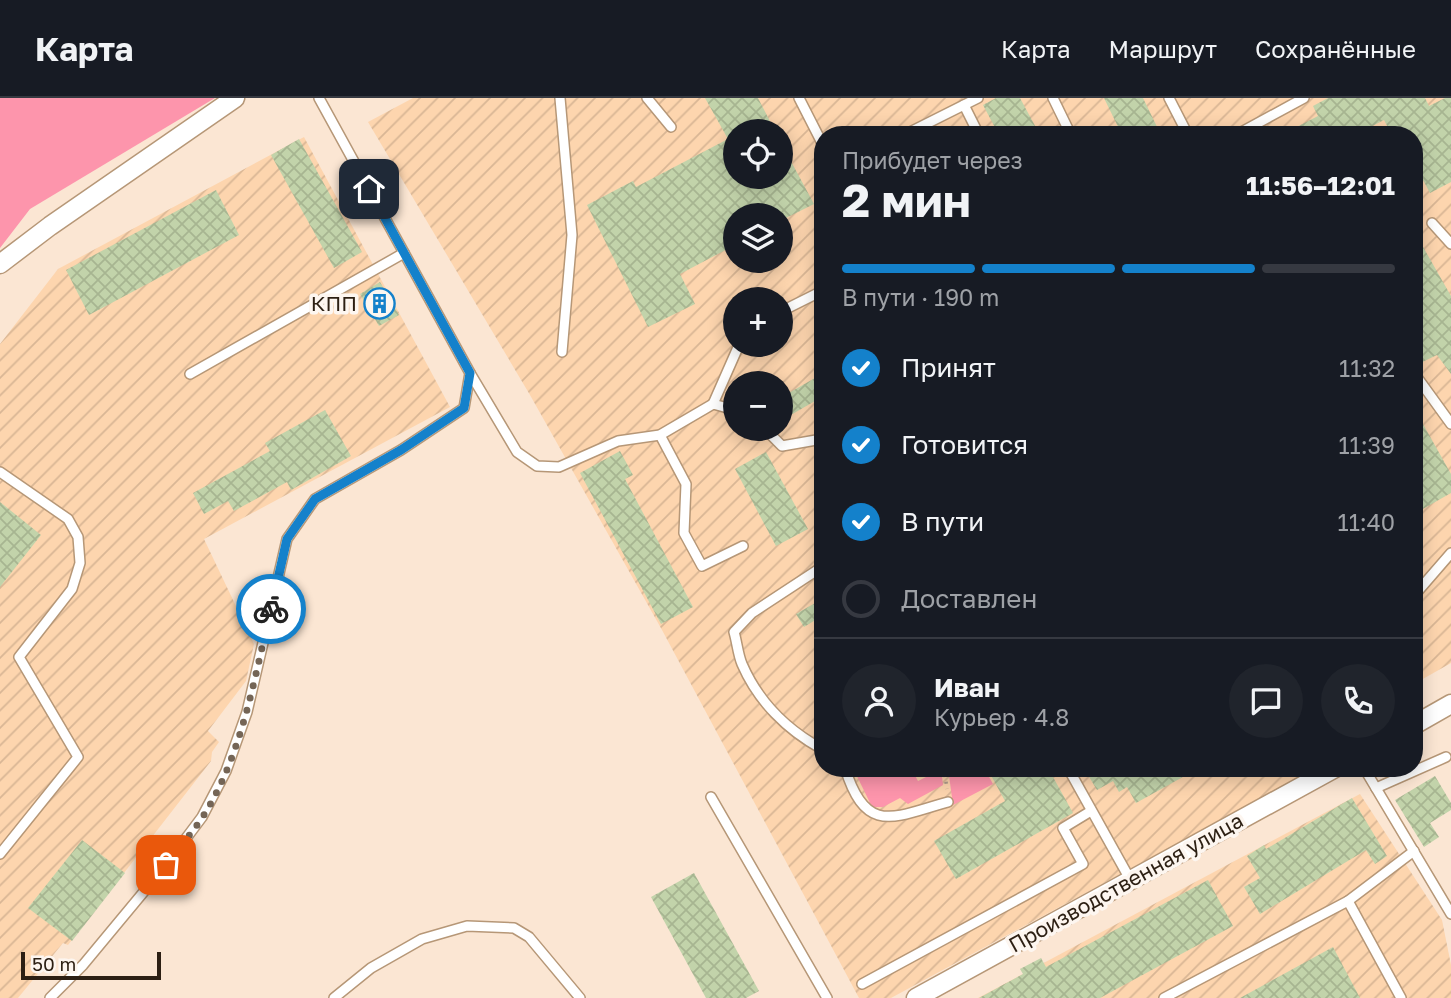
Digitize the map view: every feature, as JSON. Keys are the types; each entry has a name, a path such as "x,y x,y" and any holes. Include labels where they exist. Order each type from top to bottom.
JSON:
{"street":[{"path":"0,264 50,226 235,98"},
{"path":"1423,720 1451,704"},
{"name":"Производственная улица","path":"916,998 936,993 1317,777"}],"lane":[{"path":"319,98 470,373 517,452 537,466 559,467 618,441 660,435 712,404 734,357"},
{"path":"560,98 572,235 562,352"},
{"path":"647,98 671,127"},
{"path":"799,98 814,127"},
{"path":"922,126 978,98"},
{"path":"1053,98 1067,126"},
{"path":"1170,98 1184,126"},
{"path":"1253,126 1304,98"},
{"path":"964,105 974,126"},
{"path":"1432,223 1451,244"},
{"path":"190,374 404,253"},
{"path":"793,306 814,295"},
{"path":"50,998 83,965 166,865 202,817 220,783 247,712 287,539 315,499 401,450 464,408 470,373"},
{"path":"1423,385 1451,424"},
{"path":"712,404 723,407"},
{"path":"660,435 686,484 684,533 702,566 743,547"},
{"path":"777,441 782,446 814,440"},
{"path":"0,472 68,519 78,537 80,563 72,589 19,657 78,757 0,854"},
{"path":"1423,585 1451,553"},
{"path":"814,572 751,614 734,632 741,663 772,712 814,744"},
{"path":"1423,767 1446,757"},
{"path":"849,777 859,802 870,813 881,817 897,816 948,802"},
{"path":"1073,777 1131,881"},
{"path":"1369,777 1451,914"},
{"path":"1376,788 1401,777"},
{"path":"711,797 827,998"},
{"path":"862,984 1083,864 1063,828 1091,811"},
{"path":"1164,998 1348,901 1414,851"},
{"path":"1348,901 1401,998"},
{"path":"334,998 345,994 371,968 422,939 467,926 514,928 528,937 580,998"}],"path":[{"path":"945,777 948,802"}],"shaded area":[{"path":"0,98 215,98 30,209 0,248"},
{"path":"413,98 1451,98 1451,663 1423,679 1423,126 814,126 814,777 1296,779 891,998 859,998 662,630 530,395 368,122"},
{"path":"304,137 450,407 204,539 254,644 246,681 208,731 219,742 212,752 211,761 68,945 63,943 18,998 0,998 0,344 58,269"},
{"path":"857,777 916,777 918,781 926,777 942,777 943,785 908,804 900,798 883,807 872,807"},
{"path":"949,777 989,777 993,784 953,805"},
{"path":"1360,794 1442,920 1451,965 1451,998 978,998"}],"building":[{"path":"705,98 758,98 769,119 723,119 723,130"},
{"path":"996,98 1020,98 1035,126 994,126 983,105"},
{"path":"1104,98 1143,98 1157,126 1118,126"},
{"path":"1328,98 1425,98 1429,106 1451,98 1451,182 1430,193 1423,180 1423,126 1387,126 1384,120 1372,126 1299,126 1318,116 1313,106"},
{"path":"299,139 362,252 334,268 271,155"},
{"path":"723,142 723,189 793,189 793,165 814,204 793,214 793,203 723,203 723,251 680,274 695,304 648,327 587,205 633,181 636,187"},
{"path":"216,190 239,235 89,315 66,270"},
{"path":"1423,247 1451,296 1451,374 1437,355 1423,362"},
{"name":"КПП","path":"380,282 399,315 379,326 360,294"},
{"path":"814,379 814,402 793,414 793,391"},
{"path":"325,410 351,456 291,490 287,482 234,511 228,501 204,514 193,493 270,451 265,443"},
{"path":"1423,424 1451,474 1451,493 1423,509"},
{"path":"620,451 633,475 625,479 693,607 661,624 580,473"},
{"path":"766,452 808,529 776,546 735,469"},
{"path":"0,502 41,535 0,587"},
{"path":"814,604 814,621 804,627 796,614"},
{"path":"1435,776 1451,803 1451,810 1430,823 1439,837 1424,847 1395,800"},
{"path":"992,777 1053,777 1073,813 956,879 934,841 1005,801"},
{"path":"1089,777 1183,777 1136,803 1127,787 1119,792 1113,781 1097,790"},
{"path":"1352,798 1387,856 1375,864 1366,850 1260,914 1244,887 1260,878 1247,856 1264,845 1266,849"},
{"path":"82,840 125,873 72,941 28,908"},
{"path":"694,873 759,991 746,998 706,998 651,897"},
{"path":"1208,880 1233,926 1100,998 979,998 1023,974 1020,969 1041,958 1046,967"},
{"path":"1333,947 1360,998 1240,998"}],"way so far":[{"path":"166,865 202,817 226,771 247,712 271,609"}],"place":[{"name":"КПП","path":"380,304"}],"route":[{"path":"271,609 287,539 315,499 401,450 464,408 470,373 369,189"}]}
